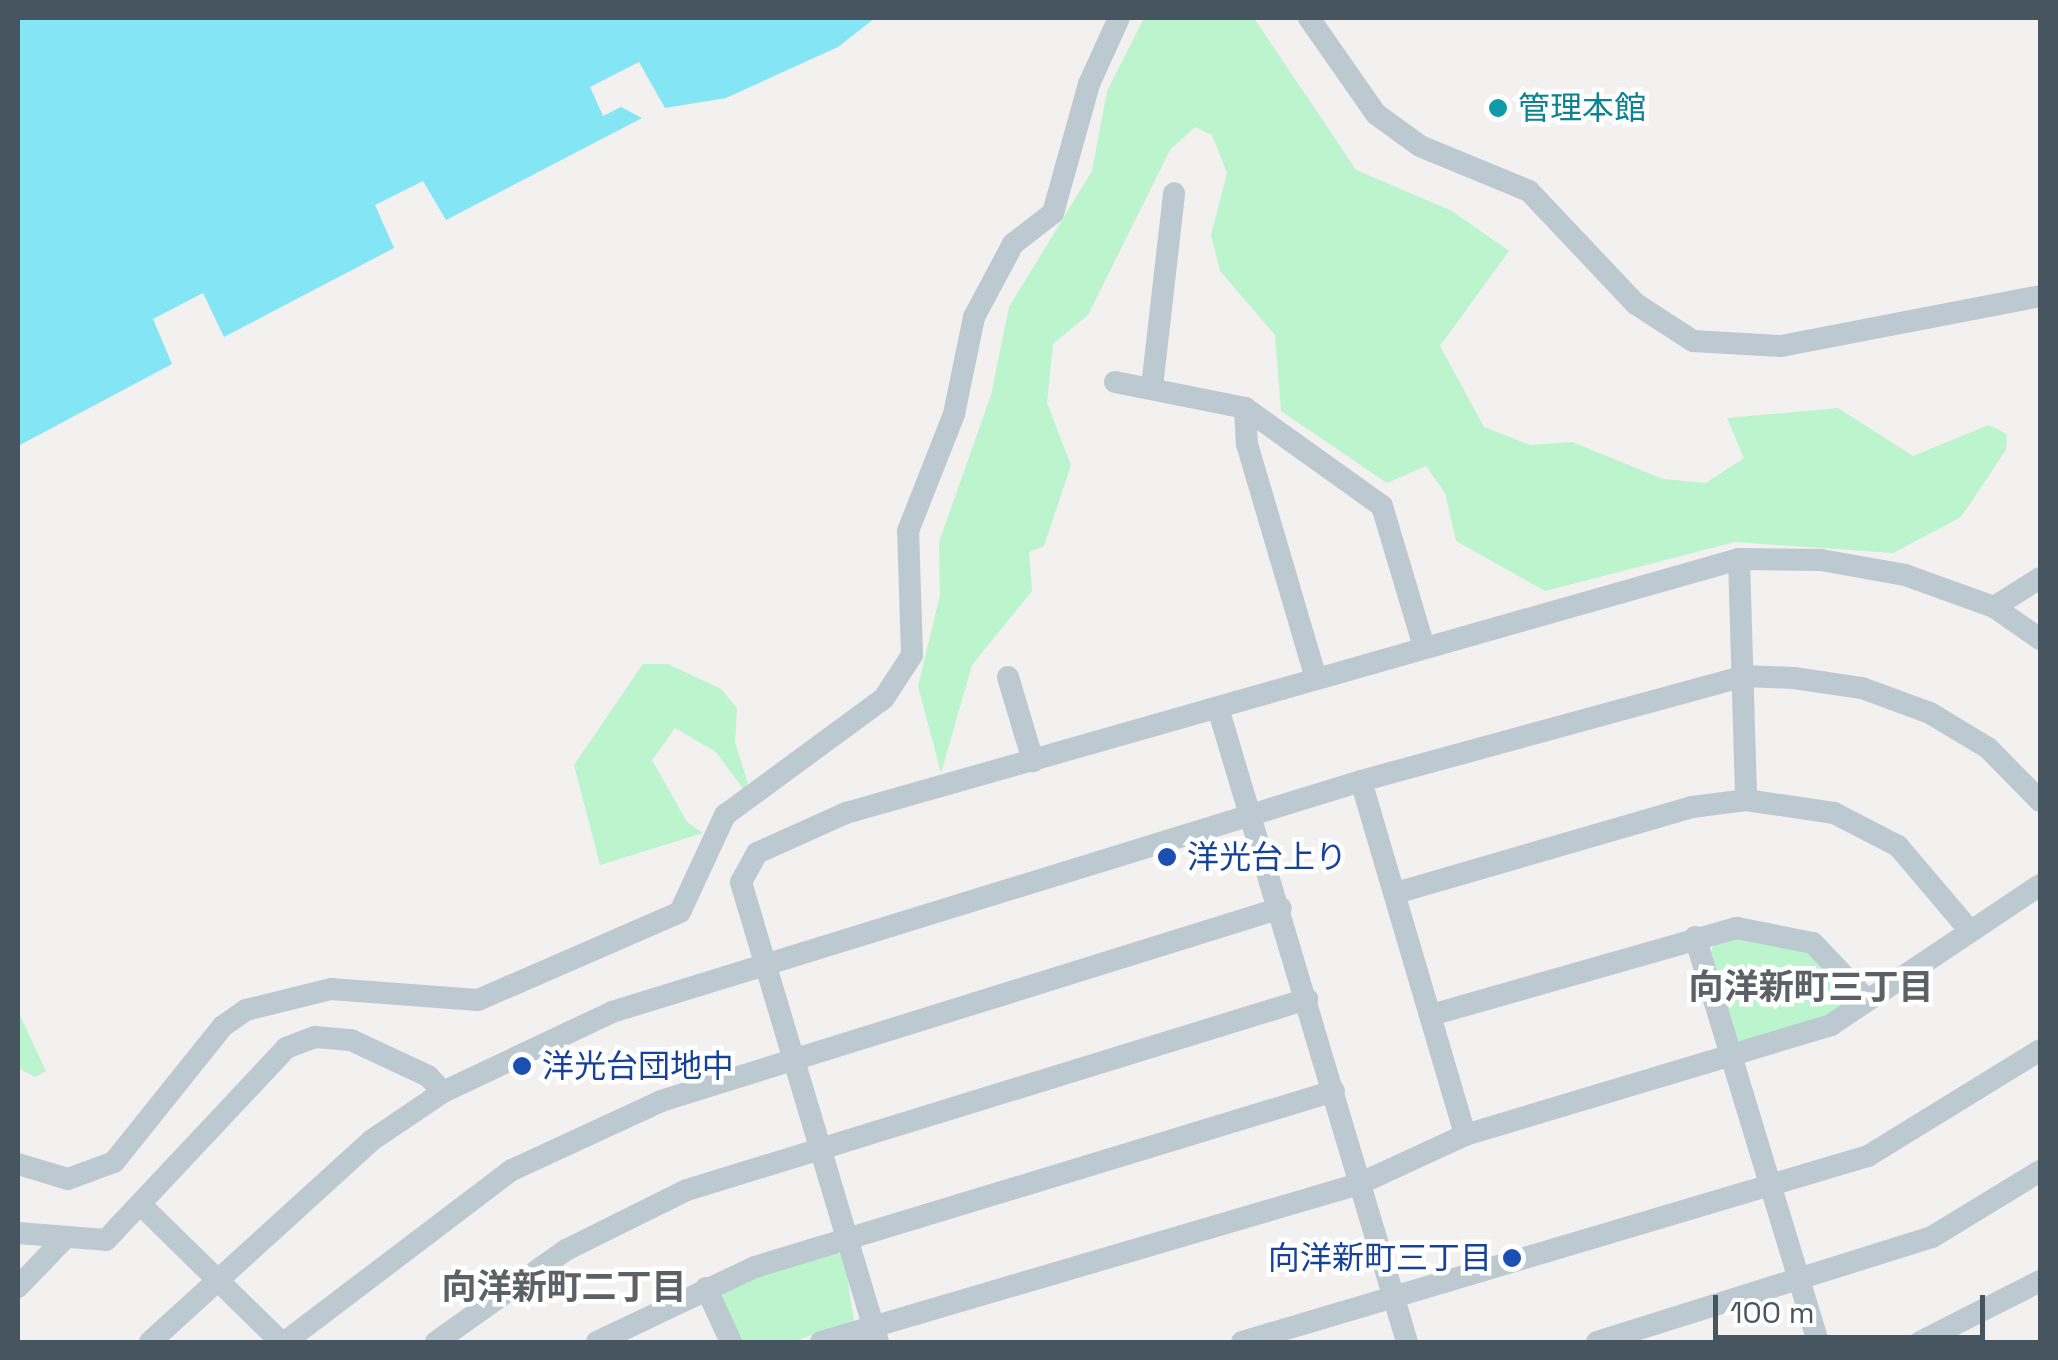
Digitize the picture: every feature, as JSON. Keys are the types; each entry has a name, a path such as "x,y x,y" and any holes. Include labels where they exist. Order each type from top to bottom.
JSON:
{"street":[{"path":"18,1164 68,1179 114,1162 223,1026 246,1010 331,988 478,1000 680,912 725,815 884,698 906,668 914,638 908,531 954,414 974,317 1013,244 1053,213 1089,84 1119,18"},
{"path":"1308,18 1376,114 1420,146 1529,191 1636,304 1693,342 1781,346 2040,296"},
{"path":"1152,387 1174,193"},
{"path":"1116,382 1246,408 1382,506 1424,647"},
{"path":"1246,408 1247,444 1316,678"},
{"path":"1739,560 1746,800"},
{"path":"875,1333 741,882 758,852 846,813 1739,560 1855,566 1994,607 2040,639"},
{"path":"1994,607 2040,578"},
{"path":"150,1342 303,1194 443,1092 612,1012 766,960 1362,781 1744,676 1862,688 1930,713 1988,748 2040,802"},
{"path":"1008,677 1033,762"},
{"path":"1218,708 1281,908 1407,1342"},
{"path":"1362,781 1465,1135"},
{"path":"1396,893 1692,807 1746,800 1834,814 1898,846 1970,931"},
{"path":"822,1342 875,1333 1359,1184 1465,1135 1734,1058 1831,1025 2040,885"},
{"path":"140,1204 283,1342 512,1170 661,1100 792,1054 1281,908"},
{"path":"1431,1015 1737,928 1800,938 1837,959 1867,1000"},
{"path":"1696,938 1818,1342"},
{"path":"436,1342 566,1250 688,1190 819,1144 1307,999"},
{"path":"18,1234 106,1240 286,1048 315,1037 350,1040 443,1092"},
{"path":"1242,1342 1868,1156 2040,1050"},
{"path":"597,1342 706,1288 846,1235 1334,1090"},
{"path":"1597,1342 1802,1284 1932,1237 2040,1171"},
{"path":"18,1287 65,1238"},
{"path":"1920,1342 2040,1281"},
{"path":"706,1288 731,1342"}],"green space":[{"path":"1144,18 1254,18 1356,170 1452,211 1509,251 1440,346 1484,427 1530,445 1572,442 1663,479 1706,483 1744,458 1727,418 1838,408 1913,456 1989,425 2007,434 2006,450 1961,517 1893,553 1735,542 1545,591 1456,541 1445,493 1426,466 1387,483 1281,411 1275,335 1220,271 1211,235 1227,173 1212,135 1195,127 1170,150 1088,315 1053,344 1047,403 1071,465 1044,546 1029,552 1032,591 972,665 941,773 918,686 940,595 939,542 991,395 1009,307 1092,171 1107,91"},
{"path":"643,664 668,664 721,689 737,708 735,742 748,784 744,790 716,752 675,728 652,760 687,822 703,833 600,865 574,765"},
{"path":"1739,937 1809,950 1850,1003 1816,1025 1738,1044 1710,953 1715,942"},
{"path":"18,1011 46,1071 35,1077 18,1068"},
{"path":"832,1251 844,1256 854,1321 792,1342 738,1342 717,1301 721,1290"}],"water":[{"path":"18,18 875,18 838,47 726,98 665,108 639,62 590,87 603,116 621,107 642,118 446,220 423,181 375,205 394,248 224,337 203,293 153,319 172,364 18,446"}],"place":[{"name":"管理本館","path":"1498,108"},
{"name":"洋光台上り","path":"1167,857"},
{"name":"洋光台団地中","path":"522,1066"},
{"name":"向洋新町三丁目","path":"1512,1258"}],"district":[{"name":"向洋新町三丁目","path":"1811,987"},
{"name":"向洋新町二丁目","path":"564,1287"}]}
